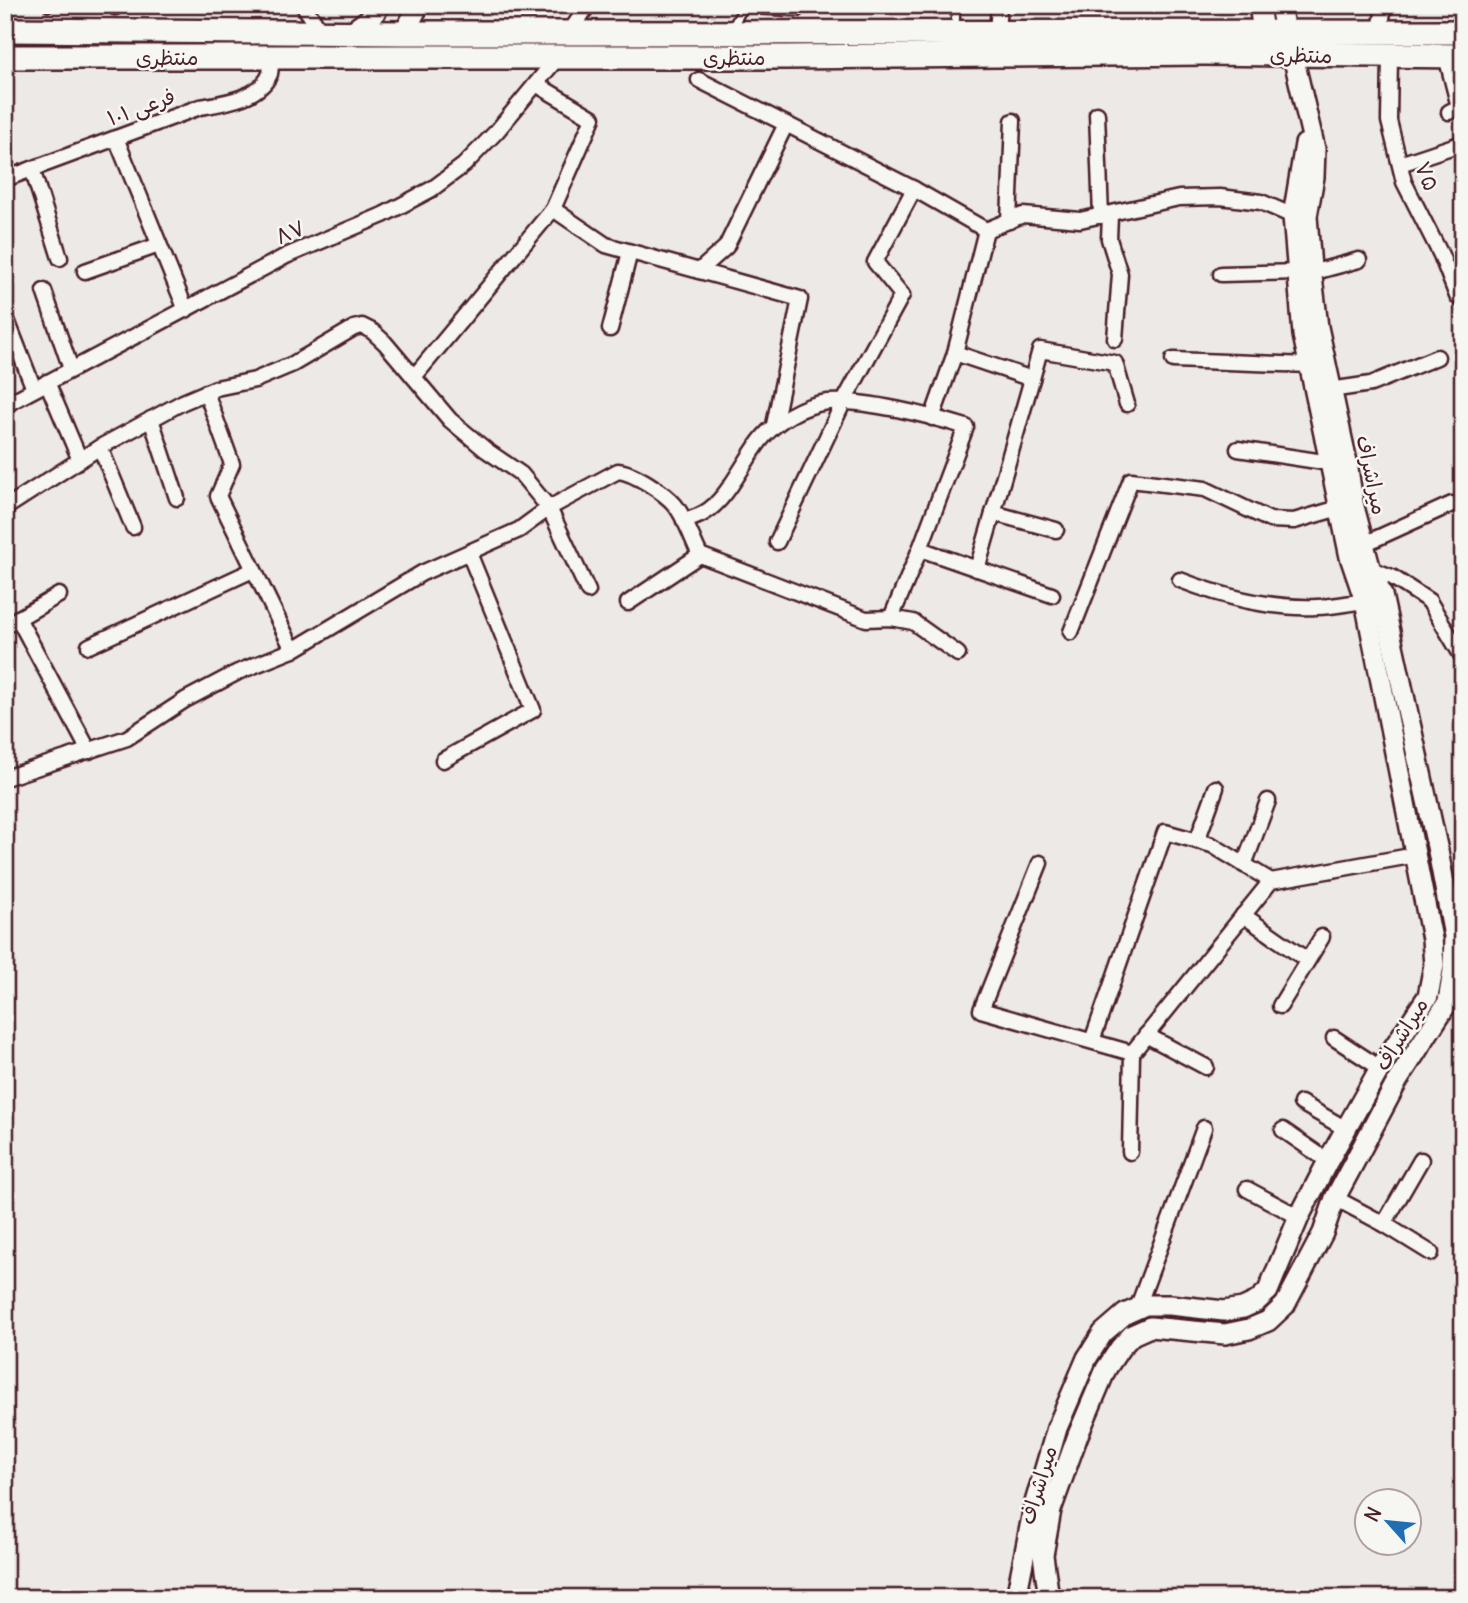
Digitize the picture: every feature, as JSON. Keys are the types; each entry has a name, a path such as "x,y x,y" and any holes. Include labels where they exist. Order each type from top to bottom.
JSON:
{"main road":[{"name":"منتظری","path":"5,30 404,33 997,32 1170,43 1293,56 1455,56"},
{"name":"منتظری","path":"5,57 558,57 1170,43 1274,32 1463,32"},
{"path":"1401,56 1413,32"}],"street":[{"path":"303,5 321,32"},
{"path":"351,32 372,17 380,5"},
{"path":"404,33 419,5"},
{"path":"570,32 588,5"},
{"path":"997,32 999,5"},
{"path":"1259,5 1274,32"},
{"path":"1274,32 1280,5"},
{"path":"1380,32 1384,5"},
{"name":"میراشراف","path":"1049,1598 1043,1555 1051,1510 1106,1368 1132,1335 1150,1327 1225,1334 1249,1329 1268,1321 1285,1305 1323,1233 1335,1198 1398,1080 1448,1002 1458,976 1454,936 1438,851 1382,595 1362,567 1339,508 1304,335 1307,216 1314,177 1315,149 1293,56"},
{"name":"۷۵","path":"1401,56 1389,121 1404,183 1441,255 1457,296 1463,301"},
{"path":"1449,112 1459,107 1455,56"},
{"name":"فرعی ۱۰۱","path":"5,179 200,107 233,101 249,94 262,85 270,74 272,57"},
{"name":"۸۷","path":"5,405 286,256 383,215 432,189 464,165 497,131 558,57"},
{"path":"699,80 986,230"},
{"path":"414,377 553,209 593,118 536,84"},
{"path":"1097,114 1109,239 1120,274 1115,339"},
{"path":"1009,221 1013,121"},
{"name":"میراشراف","path":"1016,1598 1034,1506 1057,1428 1087,1358 1103,1333 1125,1314 1145,1305 1224,1311 1243,1308 1256,1302 1268,1291 1299,1217 1337,1145 1380,1068 1428,996 1434,957 1365,601 1362,567 1364,544 1293,216 1310,123"},
{"path":"699,271 726,247 786,124"},
{"path":"116,138 186,310"},
{"path":"1400,164 1463,143"},
{"path":"32,169 60,258"},
{"path":"777,542 843,403 902,295 876,262 914,190"},
{"path":"986,230 1023,215 1080,220 1179,198 1220,197 1261,202 1293,216"},
{"path":"553,209 606,245 800,299 774,425"},
{"path":"932,418 955,354 986,230"},
{"path":"85,271 159,245"},
{"path":"610,329 630,252"},
{"path":"1221,274 1305,273 1359,260"},
{"path":"44,291 71,369"},
{"path":"5,315 80,460"},
{"path":"5,508 100,447 183,402 256,380 293,364 354,328 362,326 385,343 450,420 521,474 549,509 588,591"},
{"path":"977,569 1040,350 1115,363 1127,404"},
{"path":"955,354 1031,379"},
{"path":"1330,390 1371,384 1437,357"},
{"path":"1173,360 1310,365"},
{"path":"206,393 232,464 218,496 293,650"},
{"path":"684,521 704,513 716,503 774,425 794,413 827,402 860,403 966,428 891,618"},
{"path":"151,419 177,498"},
{"path":"100,447 133,527"},
{"path":"1238,449 1330,463"},
{"path":"5,778 127,738 186,700 238,672 293,650 422,573 519,530 549,509 618,471 626,471 674,503 700,555 866,619 891,618 912,622 958,654"},
{"path":"1071,632 1131,480 1205,489 1270,520 1294,521 1339,508"},
{"path":"1364,544 1452,504"},
{"path":"993,513 1056,530"},
{"path":"920,549 1052,595"},
{"path":"443,760 533,710 468,553"},
{"path":"628,603 700,555"},
{"path":"1362,567 1392,577 1429,601 1463,658"},
{"path":"89,646 253,570"},
{"path":"1180,580 1220,595 1268,604 1317,607 1365,601"},
{"path":"59,595 12,622 89,751"},
{"path":"1198,841 1216,788"},
{"path":"1244,864 1268,801"},
{"path":"1092,1041 1165,832 1212,845 1271,881"},
{"path":"1130,1152 1132,1053 1271,881 1416,855"},
{"path":"1040,863 981,1010 1132,1053"},
{"path":"1243,915 1307,960"},
{"path":"1280,1006 1322,937"},
{"path":"1434,957 1458,976"},
{"path":"1146,1035 1206,1067"},
{"path":"1334,1038 1380,1068"},
{"path":"1301,1104 1337,1145"},
{"path":"1137,1309 1203,1128"},
{"path":"1283,1130 1337,1145 1357,1157"},
{"path":"1384,1224 1421,1160"},
{"path":"1247,1189 1299,1217"},
{"path":"1335,1198 1431,1253"}],"lane":[{"path":"729,32 745,5"},
{"path":"955,32 956,5"}],"building":[{"path":"761,5 807,5 801,17 761,15"}]}
